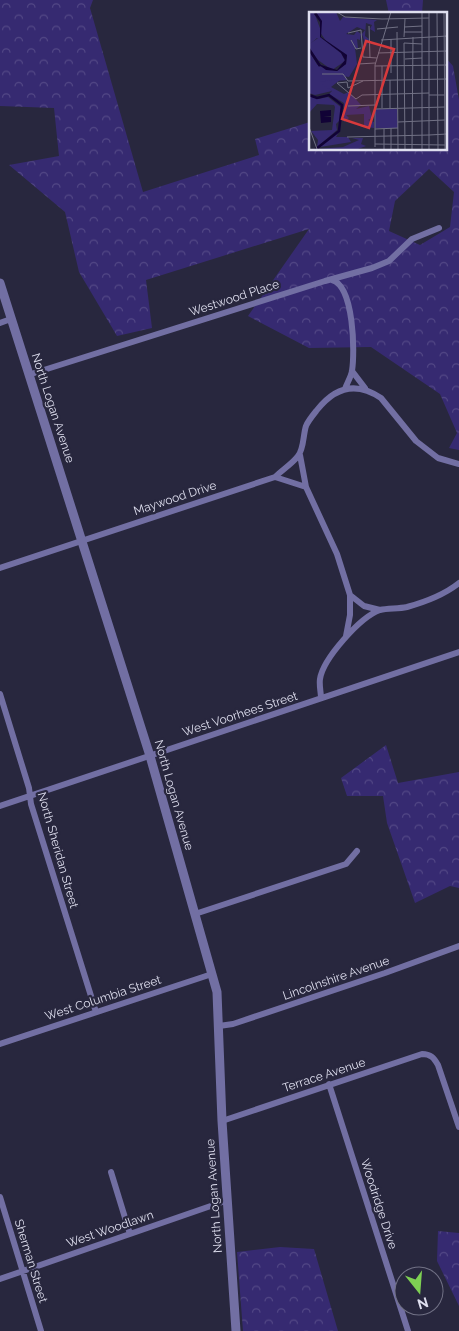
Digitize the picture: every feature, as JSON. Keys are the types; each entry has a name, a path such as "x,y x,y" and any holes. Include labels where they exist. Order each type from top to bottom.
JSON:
{"street":[{"name":"Westwood Place","path":"28,375 389,262 412,240 439,228"},
{"path":"330,280 336,281 343,288 353,320 352,371 345,389"},
{"name":"North Logan Avenue","path":"0,283 150,756 217,992 222,1121 236,1331"},
{"path":"0,323 11,319"},
{"path":"352,371 365,388 381,398 416,440 438,458 459,464"},
{"path":"346,636 350,615 350,595 337,554 306,487 300,455 306,426 324,401 337,391 365,388"},
{"name":"Maywood Drive","path":"0,568 275,477 300,455"},
{"path":"275,477 306,487"},
{"path":"350,595 364,606 380,610 406,607 429,600 448,591 459,583"},
{"path":"322,698 320,679 336,650 346,636 363,621 380,610"},
{"name":"West Voorhees Street","path":"0,806 459,652"},
{"name":"North Sheridan Street","path":"0,694 29,788 34,813 96,1012"},
{"path":"195,914 346,864 357,852"},
{"name":"Lincolnshire Avenue","path":"219,1026 233,1024 459,946"},
{"name":"West Columbia Street","path":"0,1044 212,974"},
{"name":"Terrace Avenue","path":"222,1121 329,1084 422,1054 428,1054 434,1058 438,1065 459,1127"},
{"name":"Woodridge Drive","path":"329,1084 408,1331"},
{"path":"112,1172 130,1234"},
{"name":"Sherman Street","path":"0,1197 41,1331"},
{"name":"West Woodlawn","path":"0,1279 228,1200"}],"green space":[{"path":"0,0 93,0 90,8 143,192 259,155 255,139 309,122 309,150 446,150 446,58 453,66 459,100 459,450 449,448 457,433 440,394 371,347 309,348 248,316 309,229 146,280 152,328 117,336 79,272 65,212 9,165 59,156 54,108 0,106","holes":["429,169 454,192 450,227 420,245 389,231 395,201"]},
{"path":"386,0 423,0 422,12 389,12"},
{"path":"386,745 398,783 459,772 459,888 450,886 415,903 387,823 383,796 347,796 341,778"},
{"path":"438,1231 459,1233 459,1306 444,1275 444,1266 439,1266 437,1261"},
{"path":"280,1247 314,1249 338,1331 243,1331 237,1252"}]}
